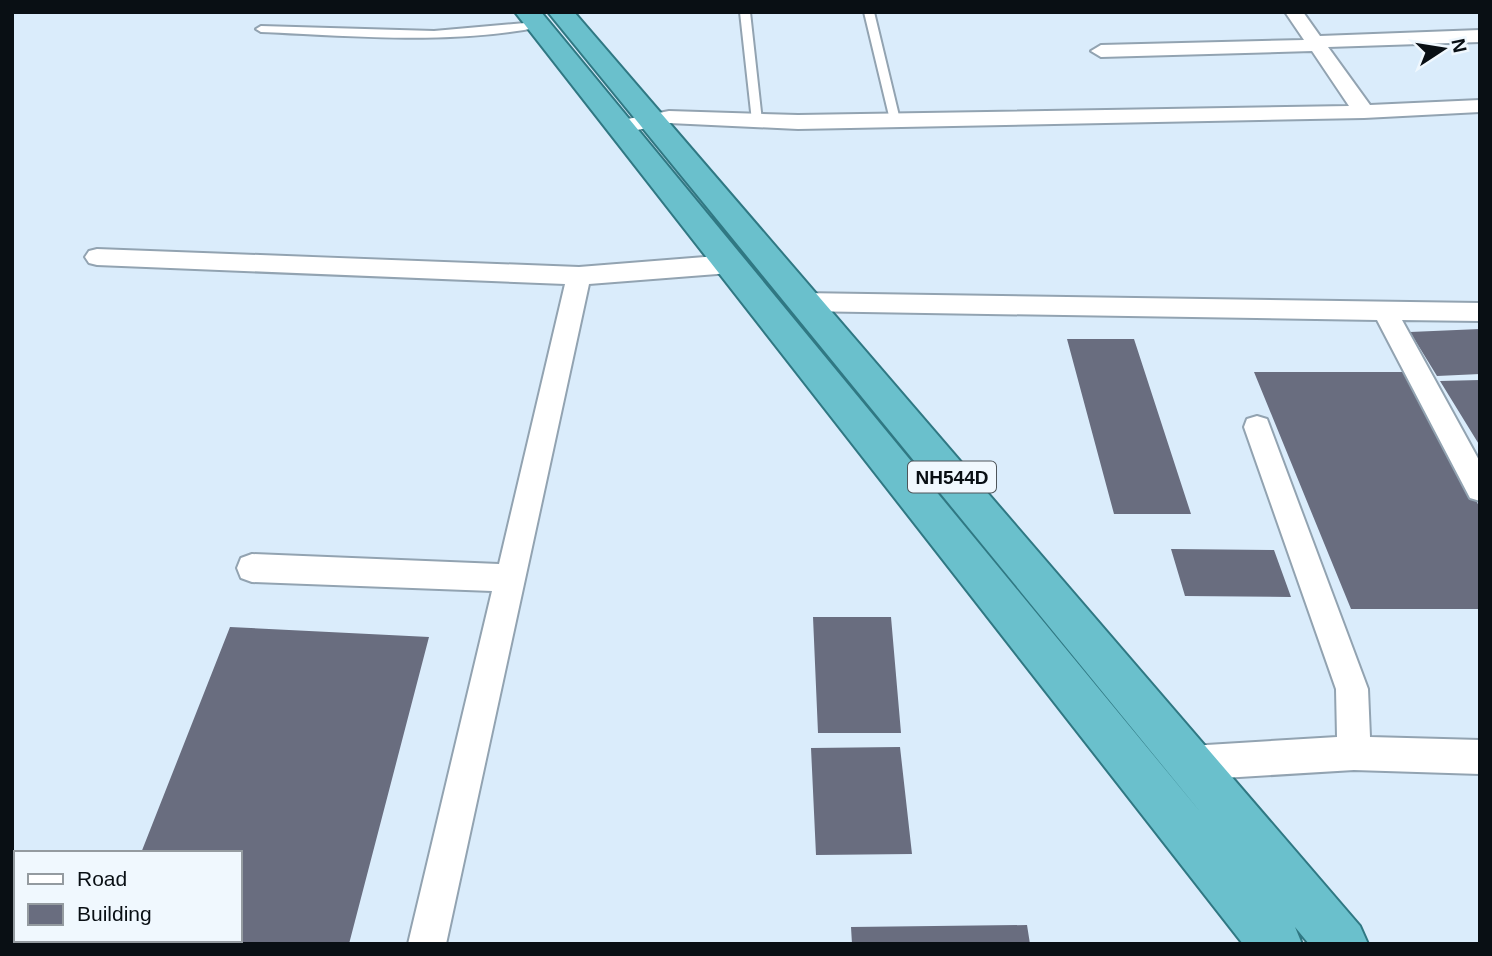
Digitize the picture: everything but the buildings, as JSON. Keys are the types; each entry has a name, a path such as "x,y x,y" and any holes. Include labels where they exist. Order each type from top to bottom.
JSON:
{"highway":[{"name":"NH544D","path":"542,16 635,124 802,302 982,511 1342,944"},
{"name":"NH544D","path":"635,124 730,264 1276,944"}],"street":[{"path":"1294,12 1364,112"},
{"path":"1101,51 1480,36"},
{"path":"635,124 687,117 757,121 895,120 1364,112 1480,106"},
{"path":"97,257 579,276 730,264"},
{"path":"427,944 579,276"},
{"path":"802,302 1480,312"},
{"path":"1385,311 1480,489"},
{"path":"1257,427 1352,689 1354,753"},
{"path":"252,568 512,578"},
{"path":"1190,763 1354,753 1480,757"}],"lane":[{"path":"745,12 757,121"},
{"path":"869,12 895,120"},
{"path":"261,29 422,35 496,31 542,16"}]}
